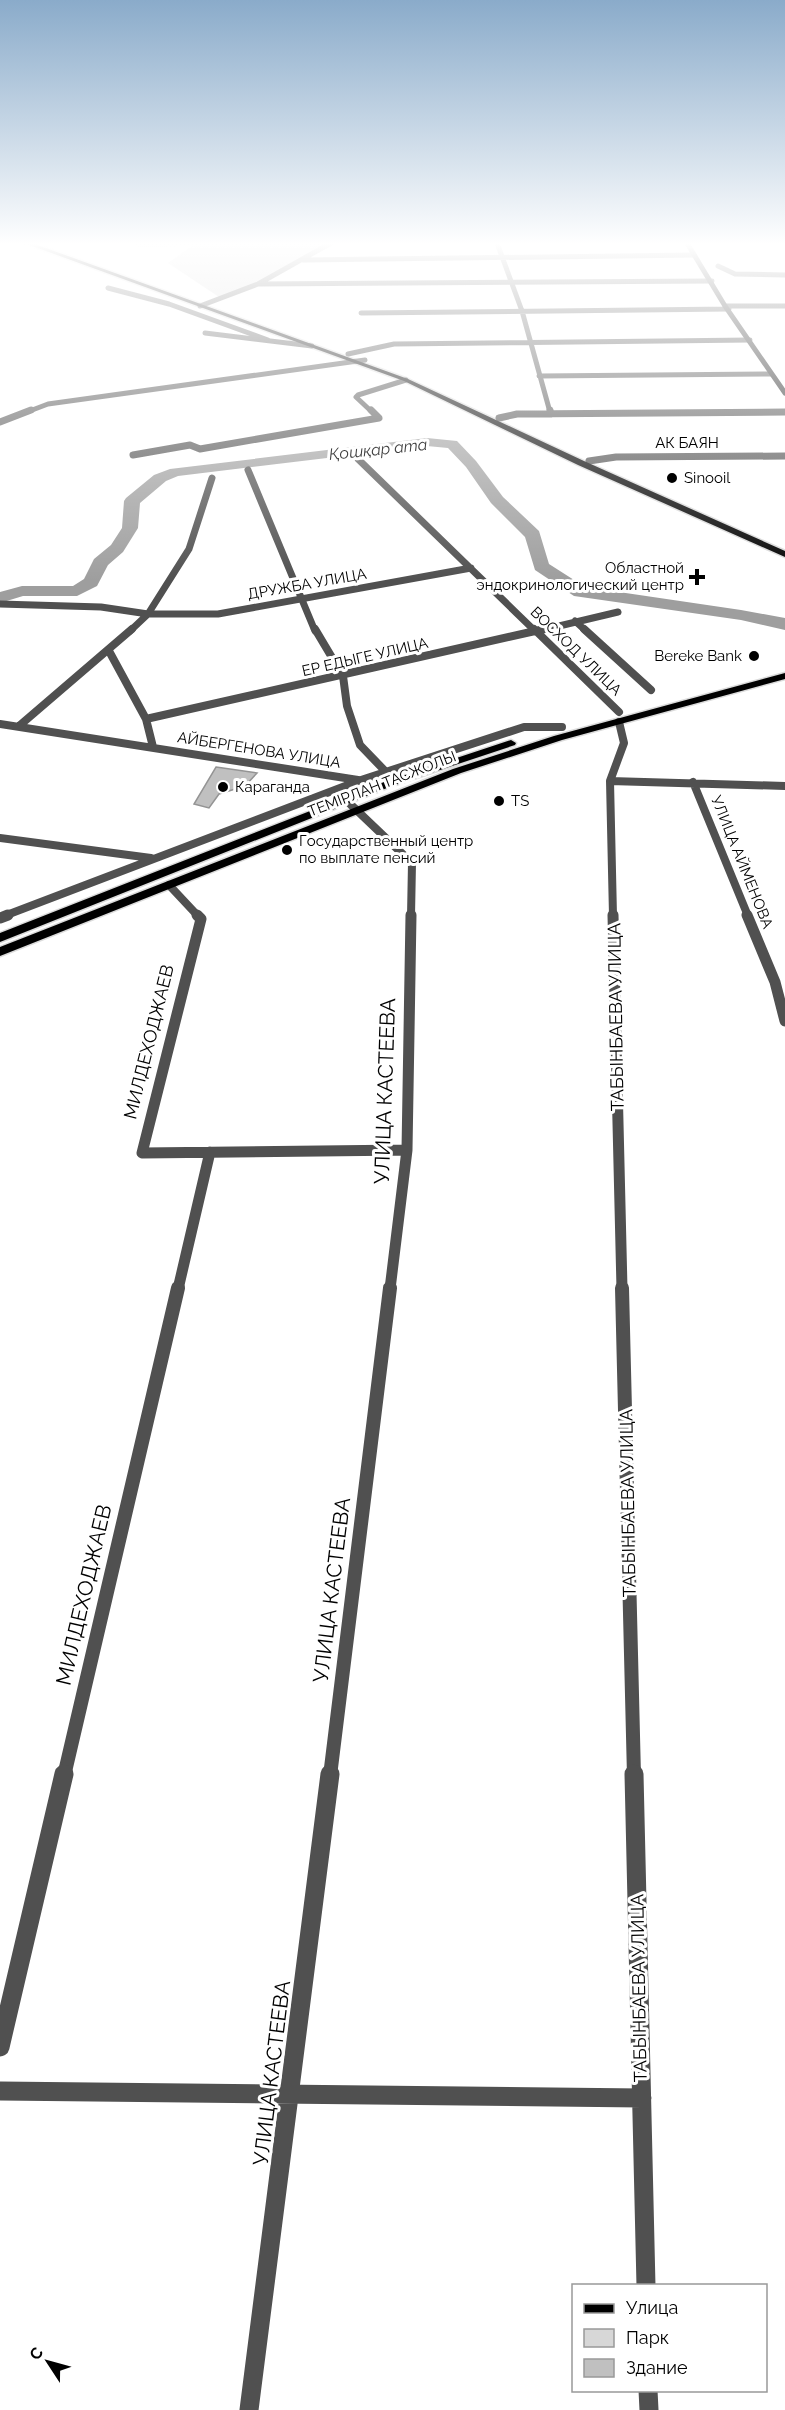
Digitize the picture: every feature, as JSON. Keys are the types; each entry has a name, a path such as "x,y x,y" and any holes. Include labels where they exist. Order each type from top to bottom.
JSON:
{"main road":[{"path":"343,355 441,390 589,461 785,547"},
{"path":"351,355 785,554"},
{"path":"760,355 785,393"},
{"name":"ТЕМІРЛАН ТАСЖОЛЫ","path":"0,938 351,805 785,665"},
{"name":"ТЕМІРЛАН ТАСЖОЛЫ","path":"0,952 169,885 448,762 562,727 619,717 785,676"}],"street":[{"path":"534,355 551,414"},
{"path":"0,422 48,404 361,361"},
{"path":"539,376 771,374"},
{"path":"133,455 190,445 200,449 379,418 356,397 406,381"},
{"path":"499,418 517,414 785,412"},
{"name":"АК БАЯН","path":"589,461 616,457 785,456"},
{"name":"ВОСХОД УЛИЦА","path":"358,459 535,629 619,717"},
{"path":"248,470 300,598 318,636 343,676 347,706 360,745 386,772"},
{"path":"19,726 109,651 148,614 189,549 212,478"},
{"name":"ДРУЖБА УЛИЦА","path":"0,604 101,608 148,614 218,614 471,568"},
{"name":"ЕР ЕДЫГЕ УЛИЦА","path":"146,719 618,612"},
{"path":"575,621 651,690"},
{"path":"109,651 146,719 153,747"},
{"name":"ТАБЫНБАЕВА УЛИЦА","path":"619,717 624,743 610,781 646,2284"},
{"name":"АЙБЕРГЕНОВА УЛИЦА","path":"0,724 361,780"},
{"path":"0,918 361,780 524,727 562,727"},
{"name":"УЛИЦА АЙМЕНОВА","path":"610,781 785,786"},
{"name":"УЛИЦА АЙМЕНОВА","path":"693,782 775,982 785,1021"},
{"name":"УЛИЦА КАСТЕЕВА","path":"249,2410 291,2093 407,1150 412,863 351,805"},
{"path":"0,838 152,858"},
{"name":"МИЛДЕХОДЖАЕВ","path":"169,885 201,919 142,1153 407,1150"},
{"name":"МИЛДЕХОДЖАЕВ","path":"0,2047 210,1152"},
{"path":"0,2091 642,2097"},
{"path":"648,2392 649,2410"}],"building":[{"name":"Караганда","path":"216,767 257,773 245,786 219,794 209,808 194,804"}],"waterway":[{"name":"Қошқар ата","path":"0,598 22,591 77,591 91,582 100,563 117,548 130,528 132,501 160,478 175,472 427,442 452,444 471,464 497,500 533,535 541,566 580,592 741,615 785,624"}],"place":[{"name":"Sinooil","path":"672,478"},
{"name":"Областной эндокринологический центр","path":"697,577"},
{"name":"Bereke Bank","path":"754,656"},
{"name":"Караганда","path":"223,787"},
{"name":"TS","path":"499,801"},
{"name":"Государственный центр по выплате пенсий","path":"287,850"}]}
